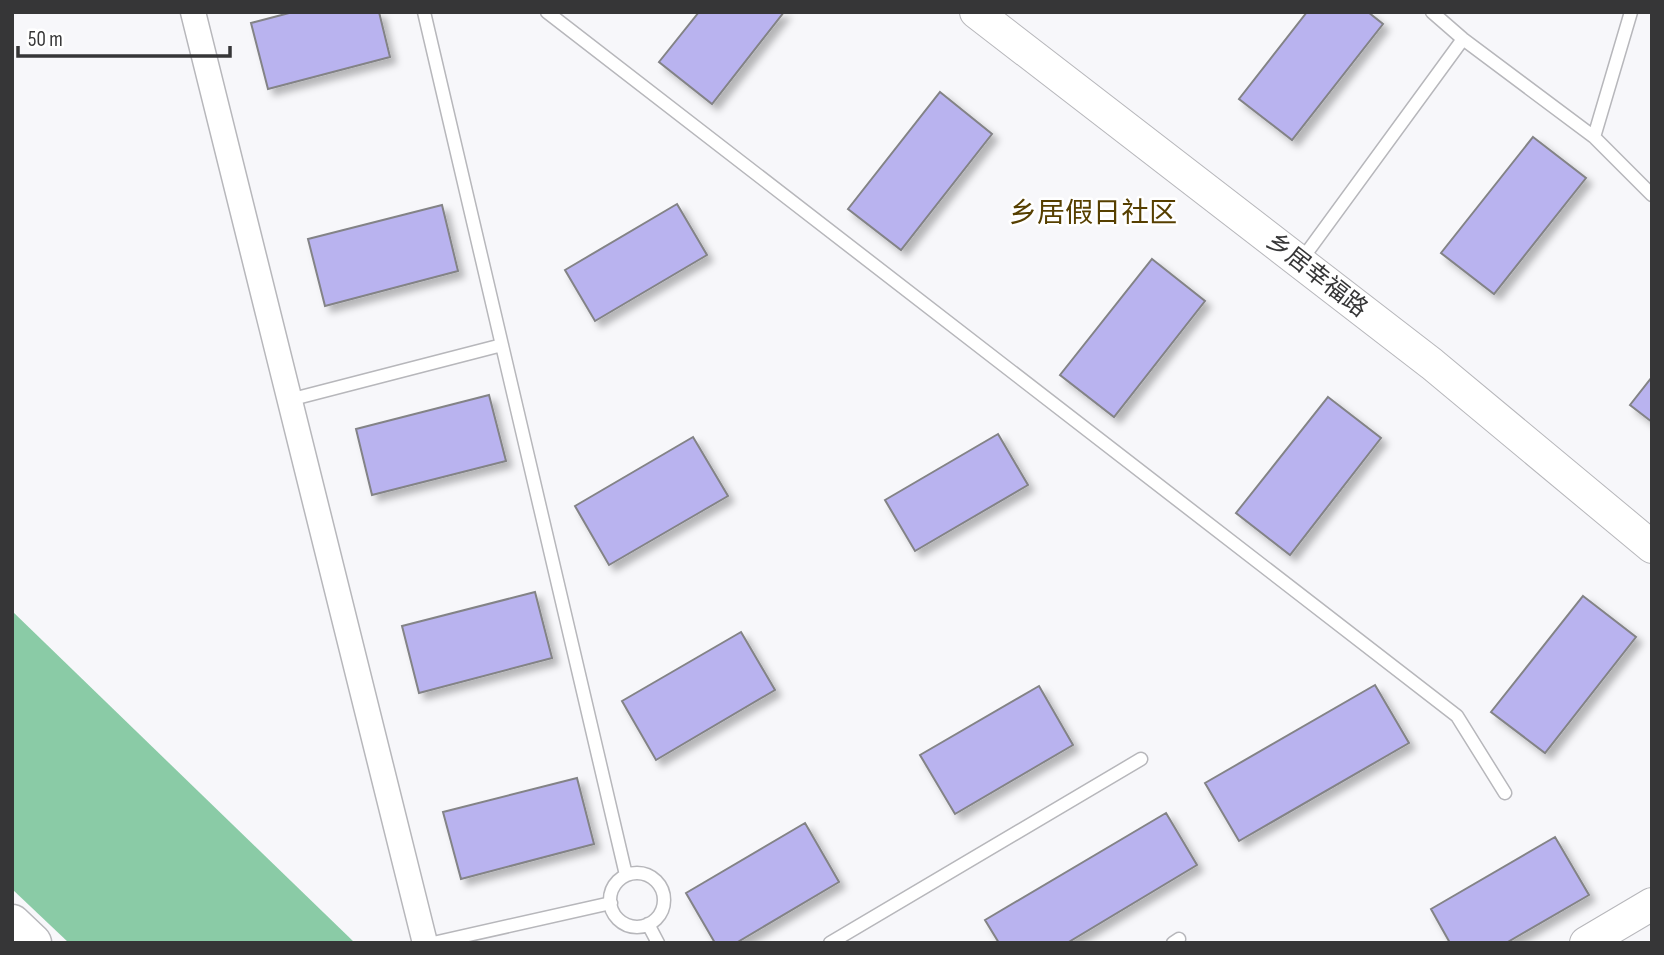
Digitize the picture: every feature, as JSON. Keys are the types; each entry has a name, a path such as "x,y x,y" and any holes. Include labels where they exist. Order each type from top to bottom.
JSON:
{"highway":[{"path":"12,924 32,943"}],"street":[{"path":"193,12 425,943"},
{"name":"乡居幸福路","path":"976,12 1433,364 1652,547"},
{"path":"1586,943 1652,904"}],"lane":[{"path":"424,12 626,875"},
{"path":"547,12 1457,716 1505,793"},
{"path":"1432,12 1463,39 1594,137 1652,195"},
{"path":"1594,137 1631,12"},
{"path":"1300,262 1463,39"},
{"path":"289,400 502,345"},
{"path":"830,943 1141,760"},
{"path":"643,873 651,876 662,889 664,906 661,913 648,924 632,926 617,918 611,903 614,887 626,875 643,873"},
{"path":"433,943 611,903"},
{"path":"648,924 659,943"}],"green space":[{"path":"12,611 355,943 69,943 12,889"}],"building":[{"path":"293,12 379,12 390,57 268,89 251,23"},
{"path":"699,12 784,12 712,104 659,62"},
{"path":"1307,12 1368,12 1383,24 1292,140 1239,99"},
{"path":"940,92 992,134 901,250 848,209"},
{"path":"1533,137 1586,178 1494,294 1441,253"},
{"path":"677,204 707,255 595,321 565,270"},
{"path":"442,205 458,271 325,306 308,239"},
{"path":"1152,259 1205,301 1114,417 1060,375"},
{"path":"1652,377 1652,422 1630,405"},
{"path":"489,395 506,461 372,495 356,429"},
{"path":"1328,397 1381,438 1290,555 1236,513"},
{"path":"998,434 1028,485 915,551 885,500"},
{"path":"693,437 728,496 609,565 575,506"},
{"path":"535,592 552,658 419,693 402,626"},
{"path":"1583,596 1636,637 1545,753 1491,712"},
{"path":"741,632 775,690 656,760 622,701"},
{"path":"1375,685 1409,743 1239,841 1205,783"},
{"path":"1039,686 1073,745 955,814 920,755"},
{"path":"577,778 594,844 461,879 443,812"},
{"path":"1166,813 1197,865 1067,943 999,943 985,920"},
{"path":"805,823 839,882 736,943 715,943 686,893"},
{"path":"1555,837 1589,895 1506,943 1450,943 1431,909"}],"district":[{"name":"乡居假日社区","path":"1093,213"}]}
